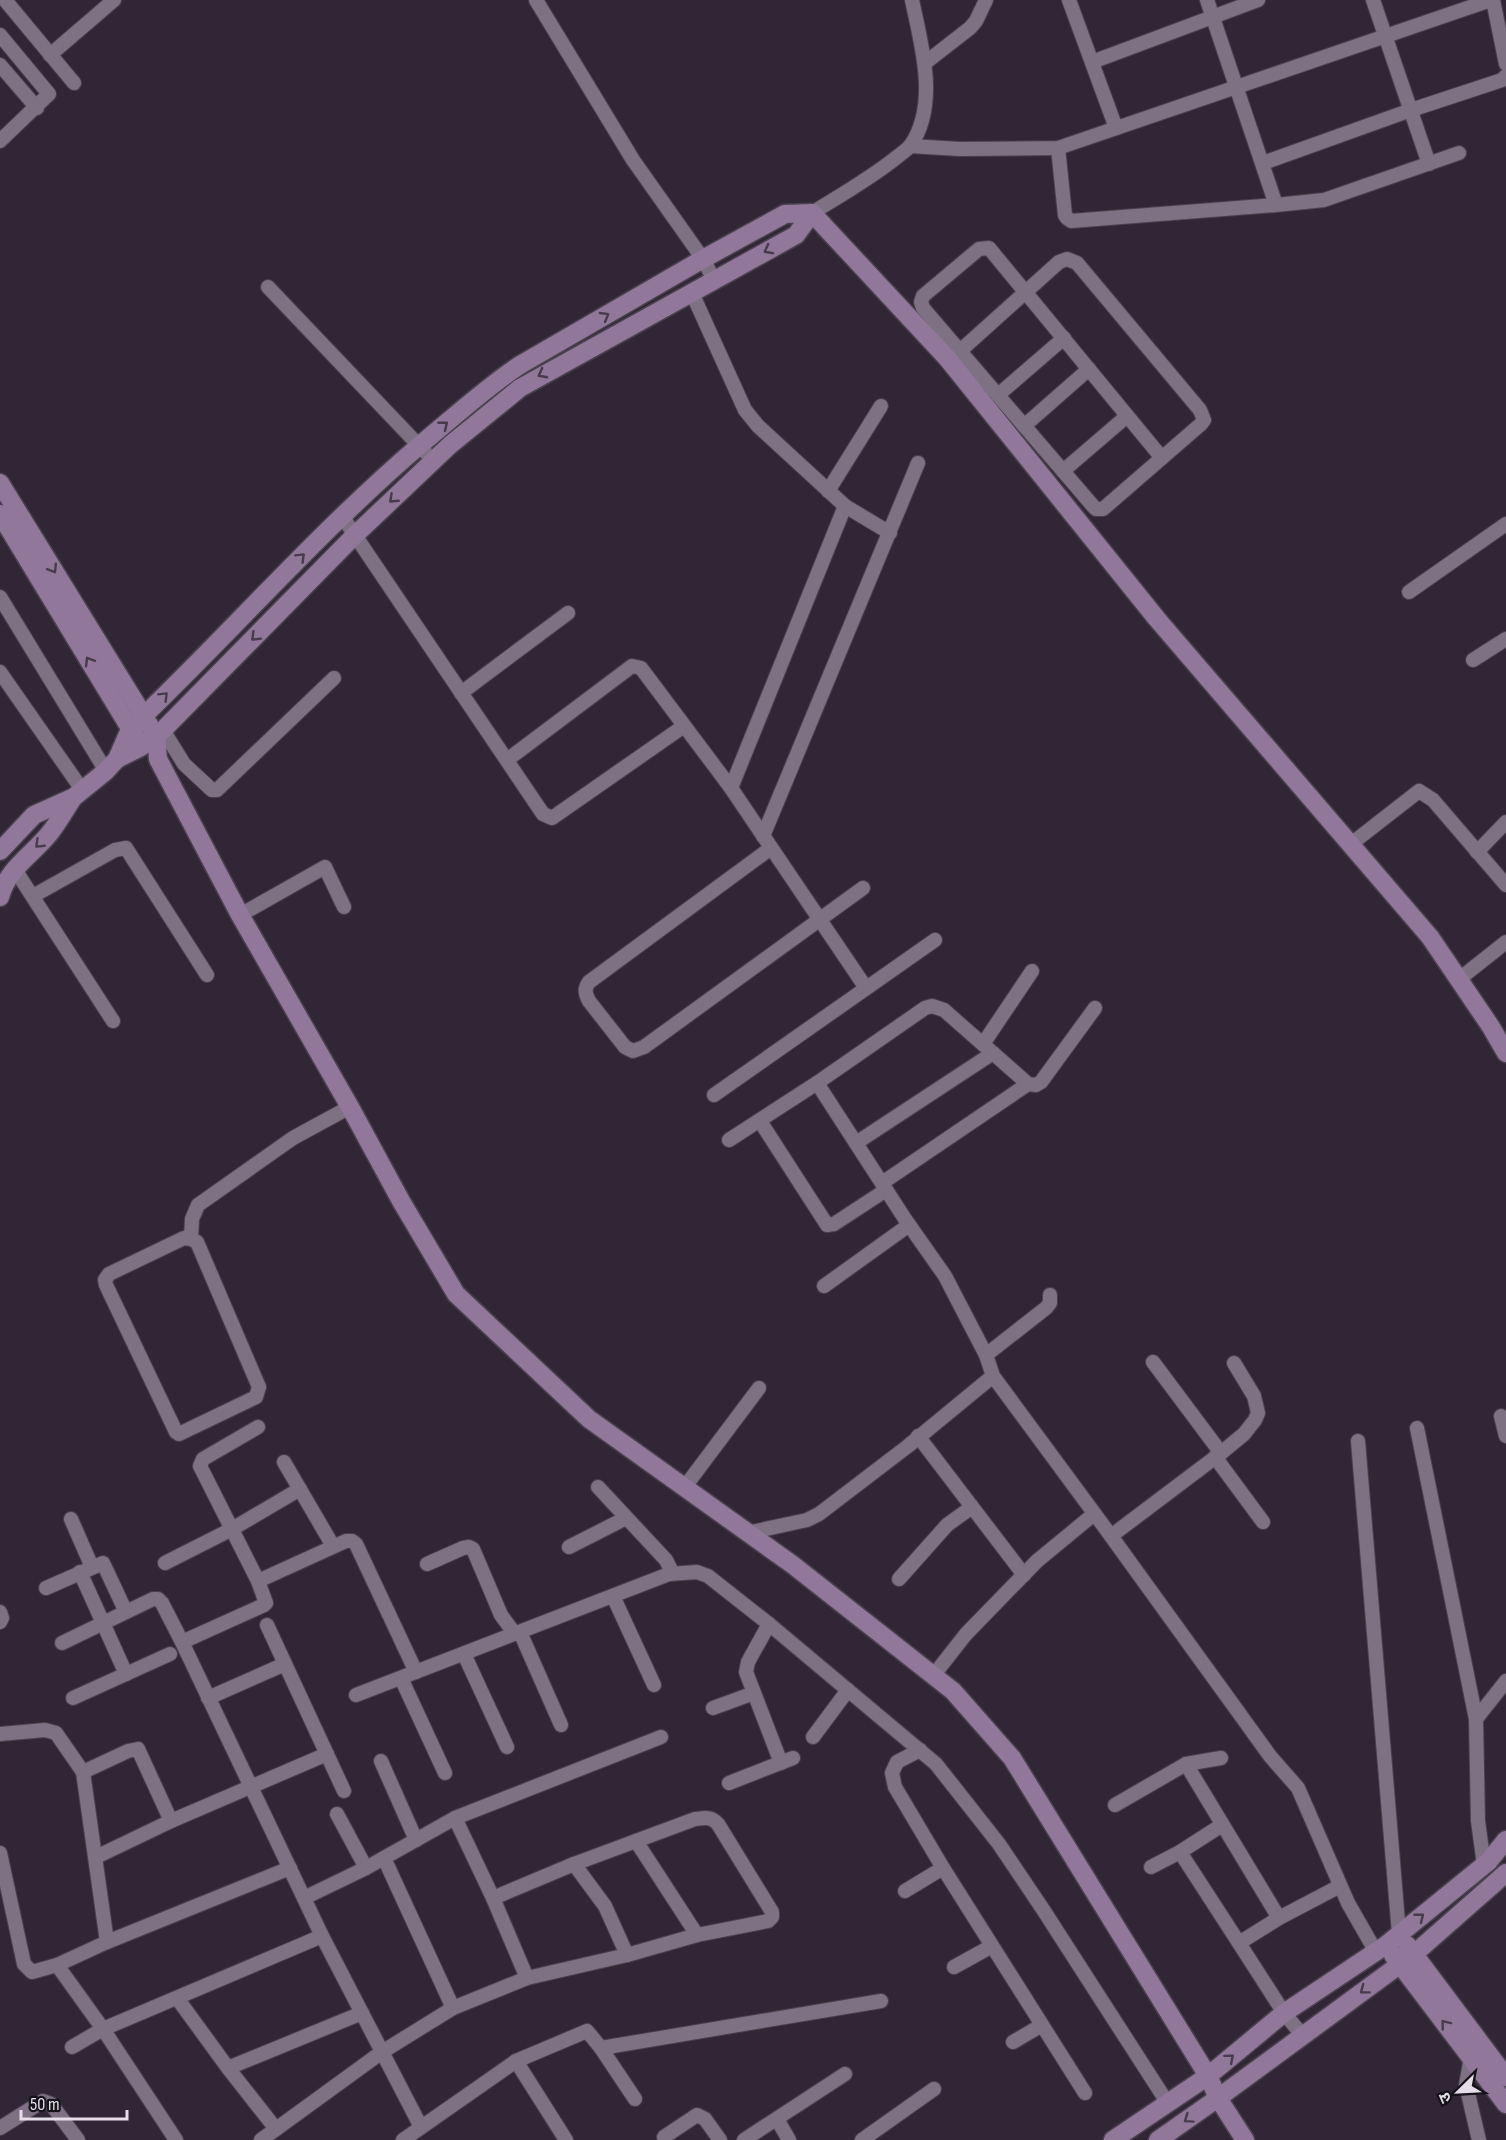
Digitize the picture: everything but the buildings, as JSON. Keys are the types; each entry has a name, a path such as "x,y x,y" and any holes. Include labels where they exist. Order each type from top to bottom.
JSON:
{"street":[{"path":"5,0 74,84"},
{"path":"50,55 114,0"},
{"path":"536,0 633,160 703,259 714,280"},
{"path":"113,1021 33,896 4,882 49,834 79,794 111,765 159,733 355,535 450,446 520,388 796,235 812,213 885,167 910,146 918,131 926,90 926,63 912,0"},
{"path":"926,63 970,28 986,0"},
{"path":"1069,0 1116,128"},
{"path":"1207,0 1276,206"},
{"path":"1092,62 1258,0"},
{"path":"1373,0 1429,164"},
{"path":"910,146 960,149 1058,148 1492,0 1506,64"},
{"path":"0,35 48,91 48,98 0,141"},
{"path":"0,65 37,108"},
{"path":"1263,163 1502,80 1506,76"},
{"path":"1058,148 1065,215 1071,221 1276,206 1324,200 1459,153"},
{"path":"111,765 130,729 342,516 419,446 510,371 785,214 812,213 947,358 1003,414 1157,619 1430,937 1506,1053"},
{"path":"960,351 1026,292 1059,262 1066,259 1072,260 1200,410 1204,420 1162,458 1100,510 1093,506 1024,426 1003,414 998,395 960,351 923,308 921,302 922,296 979,249 989,248 1026,292 1064,338 1162,458"},
{"path":"268,287 434,462"},
{"path":"692,293 745,410 758,426 845,506 890,533"},
{"path":"998,395 1064,338"},
{"path":"1024,426 1089,369"},
{"path":"828,491 881,406"},
{"path":"1063,471 1127,416"},
{"path":"863,888 639,1050 633,1051 625,1047 585,993 589,982 767,842 918,463"},
{"path":"0,483 18,527 130,729 141,747 158,759 344,1111 456,1294 589,1419 793,1565 953,1691 1012,1758 1245,2140"},
{"path":"731,788 845,506"},
{"path":"0,514 18,527 144,716 184,764 212,790 216,790 334,678"},
{"path":"342,516 543,814 552,818 684,726"},
{"path":"1409,592 1506,524"},
{"path":"0,597 111,765"},
{"path":"461,693 568,613"},
{"path":"1473,660 1506,639"},
{"path":"507,760 632,666 641,668 731,788 866,988"},
{"path":"0,672 79,794"},
{"path":"158,759 159,733"},
{"path":"1351,844 1419,791 1433,800 1506,885"},
{"path":"0,850 33,815 79,794"},
{"path":"1477,852 1506,822"},
{"path":"33,896 115,850 126,848 207,975"},
{"path":"240,915 325,867 344,907"},
{"path":"714,1095 935,940"},
{"path":"1458,980 1506,942"},
{"path":"856,1143 988,1048 1032,971"},
{"path":"729,1140 817,1083 918,1012 932,1006 944,1010 1028,1084 1036,1085 1041,1082 1095,1008"},
{"path":"817,1083 909,1225 945,1276 986,1355 993,1376 1270,1756 1298,1788 1340,1886 1387,1943 1406,1959 1506,2077"},
{"path":"760,1121 826,1225 834,1224 1028,1084"},
{"path":"191,1239 192,1219 198,1205 293,1138 344,1111"},
{"path":"824,1286 909,1225"},
{"path":"184,1238 191,1239 197,1242 259,1387 256,1397 179,1434 176,1432 105,1280 109,1274 184,1238"},
{"path":"986,1355 1046,1308 1050,1303 1050,1295"},
{"path":"1153,1362 1263,1522"},
{"path":"1111,1536 1218,1455 1251,1427 1258,1413 1254,1396 1234,1363"},
{"path":"747,1533 807,1520 819,1514 993,1376"},
{"path":"684,1488 759,1388"},
{"path":"1501,1416 1506,1436"},
{"path":"182,1642 264,1605 266,1599 258,1581 201,1470 201,1462 258,1427"},
{"path":"1417,1428 1476,1719 1478,1821 1484,1865"},
{"path":"918,1437 1024,1575"},
{"path":"1358,1441 1387,1943"},
{"path":"284,1462 333,1546"},
{"path":"598,1487 666,1560 670,1568 669,1574"},
{"path":"165,1563 231,1529 300,1489"},
{"path":"899,1579 947,1525 972,1507"},
{"path":"933,1676 966,1634 1037,1561 1094,1514"},
{"path":"569,1547 626,1518"},
{"path":"71,1519 103,1624 126,1674"},
{"path":"258,1581 333,1546 349,1540 356,1544 417,1672"},
{"path":"427,1564 463,1548 473,1549 501,1615 518,1633 561,1725"},
{"path":"46,1588 103,1563 126,1612"},
{"path":"356,1695 669,1574 703,1573 769,1624 942,1770 999,1844 1167,2102"},
{"path":"613,1596 654,1684"},
{"path":"62,1643 153,1599 158,1599 162,1603 322,1936 421,2127"},
{"path":"0,1612 2,1618 0,1622"},
{"path":"267,1624 344,1791"},
{"path":"729,1783 787,1760 754,1693 746,1667 769,1624"},
{"path":"74,1698 170,1654"},
{"path":"464,1654 507,1747"},
{"path":"208,1698 285,1664"},
{"path":"401,1678 445,1773"},
{"path":"1476,1719 1506,1681"},
{"path":"813,1737 848,1690"},
{"path":"712,1708 754,1693"},
{"path":"0,1734 45,1730 56,1733 83,1772 107,1942"},
{"path":"304,1898 366,1868 454,1818 661,1737"},
{"path":"83,1772 128,1751 138,1749 171,1821"},
{"path":"920,1750 897,1762 892,1773 893,1780 943,1868 1085,2093"},
{"path":"96,1857 171,1821 327,1754"},
{"path":"1116,1805 1186,1764 1221,1758"},
{"path":"381,1761 416,1840"},
{"path":"1186,1764 1279,1918"},
{"path":"337,1814 366,1868"},
{"path":"261,2140 382,2052 453,2008 527,1978 627,1955 697,1935 768,1921 772,1917 772,1912 718,1824 714,1819 706,1817 695,1819 574,1864 493,1898"},
{"path":"454,1818 493,1898 527,1978"},
{"path":"1151,1867 1180,1852 1222,1825"},
{"path":"1113,2140 1208,2076 1284,2013 1387,1943 1484,1865 1506,1840"},
{"path":"636,1841 697,1935"},
{"path":"1180,1852 1284,2013 1303,2036"},
{"path":"0,1853 24,1964 32,1972 57,1965 107,1942 290,1868"},
{"path":"384,1858 453,2008"},
{"path":"574,1864 605,1906 627,1955"},
{"path":"905,1891 943,1868"},
{"path":"1158,2140 1406,1959 1506,1874"},
{"path":"1239,1943 1279,1918 1340,1886"},
{"path":"72,2047 103,2029 322,1936"},
{"path":"954,1968 992,1946"},
{"path":"1406,1959 1471,2057 1506,2104"},
{"path":"57,1965 103,2029 176,2140"},
{"path":"177,1998 276,2129"},
{"path":"602,2048 881,2001"},
{"path":"228,2068 362,2013"},
{"path":"1013,2042 1042,2025"},
{"path":"403,2140 516,2061 587,2031 602,2048 634,2099"},
{"path":"1471,2057 1466,2085 1479,2140"},
{"path":"516,2061 563,2139"},
{"path":"744,2140 845,2074"},
{"path":"862,2140 934,2090"},
{"path":"0,2128 43,2101 51,2104 78,2140"},
{"path":"664,2137 697,2115 705,2119 720,2140"},
{"path":"777,2119 789,2140"}]}
